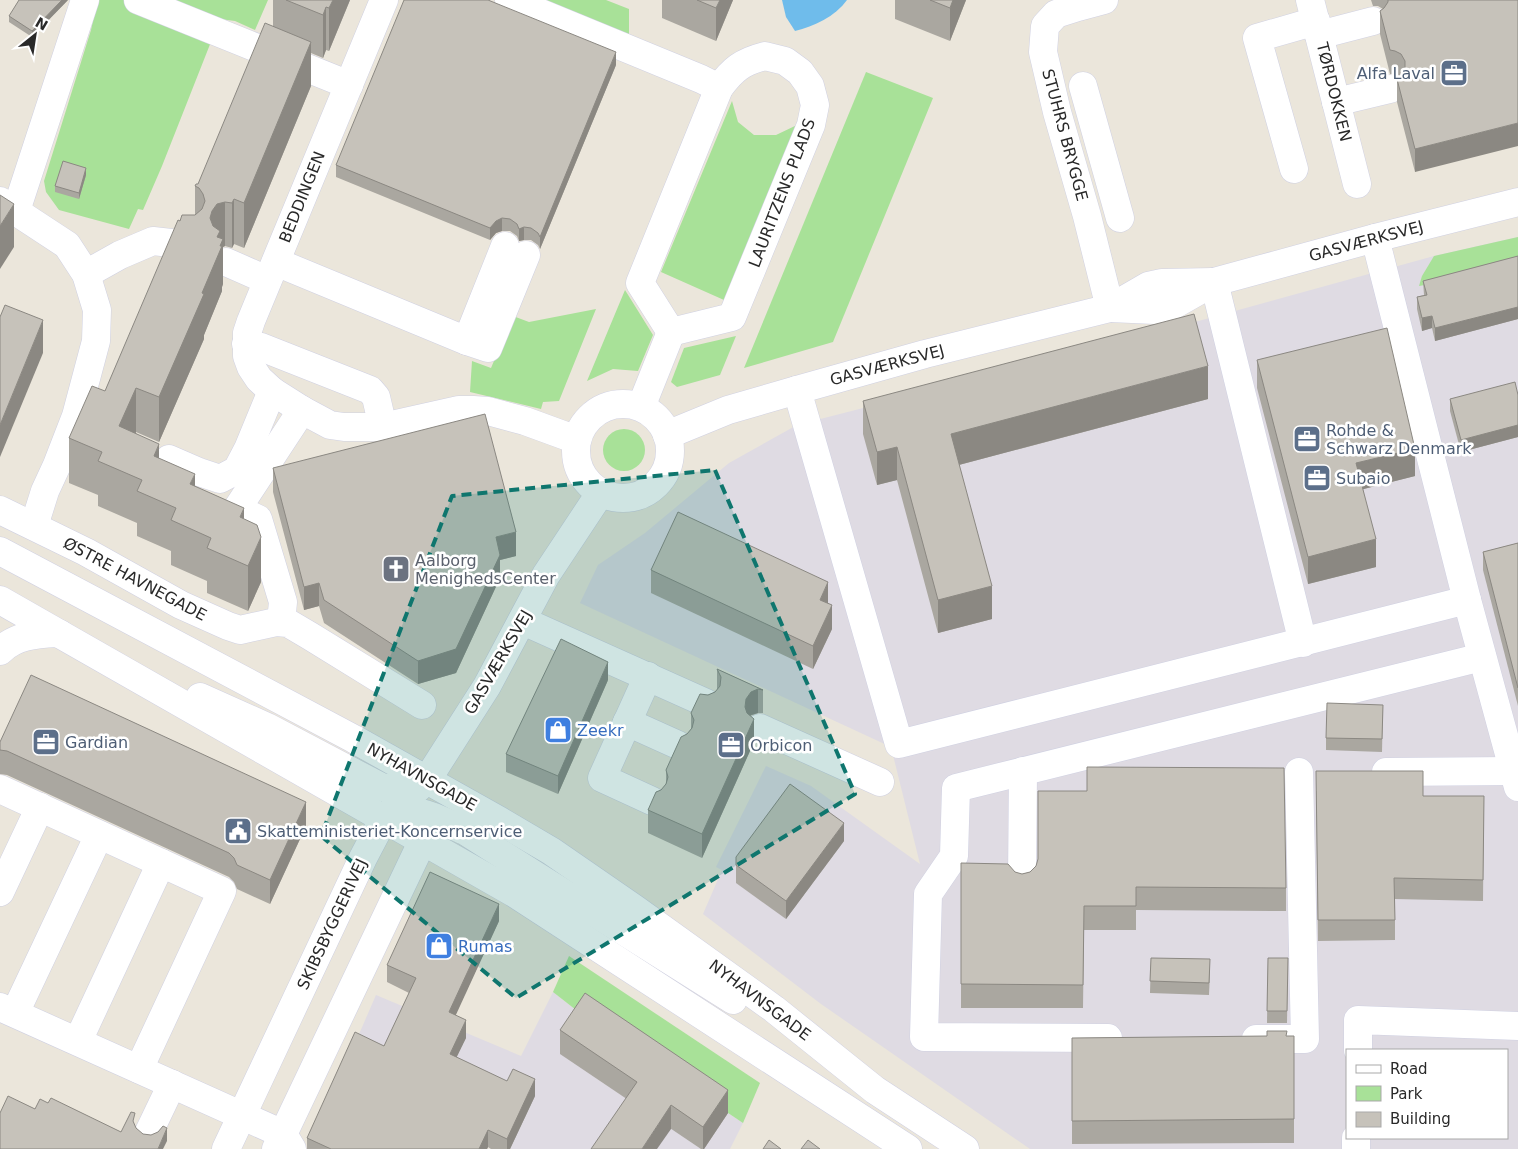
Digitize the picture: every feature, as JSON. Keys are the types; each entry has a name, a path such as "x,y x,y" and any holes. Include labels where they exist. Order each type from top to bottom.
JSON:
{"street":[{"path":"34,526 45,491 76,416 96,341 98,310 86,274 67,245 8,206 85,0"},
{"path":"138,0 349,85"},
{"name":"BEDDINGEN","path":"384,0 249,327 246,344 247,356 251,367 260,380 272,391 330,425 383,427 459,410 473,410 525,421 577,440"},
{"path":"509,0 719,88"},
{"name":"STUHRS BRYGGE","path":"1104,0 1056,14 1044,26 1043,52 1057,112 1110,308"},
{"path":"1294,169 1257,38 1315,19 1372,21"},
{"name":"TØRDOKKEN","path":"1315,19 1357,184"},
{"name":"LAURITZENS PLADS","path":"765,56 784,61 800,72 810,86 815,105 811,126 732,317 671,332 640,283 719,88 730,73 748,61 765,56"},
{"path":"1083,86 1120,218"},
{"path":"1336,102 1390,89"},
{"name":"GASVÆRKSVEJ","path":"667,435 728,410 797,390 925,354 1110,308 1148,286 1162,283 1214,282 1375,238 1518,202"},
{"path":"1358,772 1516,779 1467,600 1375,238"},
{"path":"86,274 120,255 153,241 189,245"},
{"path":"226,262 271,271 467,341 516,250"},
{"path":"1214,282 1303,643"},
{"path":"641,408 671,332"},
{"path":"246,344 261,347 370,390 376,397 383,427"},
{"path":"797,390 899,744 1467,600"},
{"path":"169,459 220,479 236,470 248,449 272,391"},
{"path":"625,404 641,408 652,414 661,423 667,435 670,451 668,466 660,480 648,491 633,497 617,498 600,492 589,484 580,472 576,456 577,440 583,426 594,414 609,406 625,404"},
{"path":"302,410 237,509 258,519 283,602 280,622 288,623 422,705"},
{"name":"GASVÆRKSVEJ","path":"427,780 487,686 559,553 600,492"},
{"name":"ØSTRE HAVNEGADE","path":"0,510 94,557 180,606 228,626 240,630 280,622"},
{"name":"NYHAVNSGADE","path":"0,551 354,738 551,851 635,908 774,1009 875,1090 965,1149"},
{"path":"0,600 327,788 384,818 426,827 465,831 875,1090"},
{"path":"523,621 706,703"},
{"path":"0,652 11,642 25,636 57,632 267,727 380,787 398,790 414,787 427,780 426,827 284,1144 242,1115 8,1010 99,834"},
{"path":"1129,1038 924,1037 928,894 954,856 956,788 1482,657"},
{"path":"648,676 602,778 652,801"},
{"path":"627,722 678,745"},
{"path":"760,728 880,782"},
{"path":"1022,882 1023,771"},
{"path":"1236,1039 1304,1040 1299,772"},
{"name":"SKIBSBYGGERIVEJ","path":"226,1149 384,818 427,780"},
{"path":"0,789 222,891 138,1069"},
{"path":"0,892 40,807"},
{"path":"426,827 514,893 908,1149"},
{"path":"78,1041 161,863"},
{"path":"1358,1049 1358,1020 1518,1026"},
{"path":"149,1132 172,1084"}],"highlighted area":[{"path":"715,470 855,794 516,998 321,836 452,496"}],"shaded area":[{"path":"1518,237 1518,1149 1030,1149 821,1004 703,914 722,870 716,867 766,766 811,786 920,864 891,747 580,603 598,565 645,533 729,463 797,425 1144,336 1434,256"},
{"path":"553,992 585,1017 743,1123 730,1149 491,1149 488,1147 502,1117 353,1048 376,995 521,1056"}],"green space":[{"path":"97,0 268,0 255,30 235,21 220,19 143,210 138,209 129,229 59,210 46,192 44,181 91,30"},
{"path":"538,0 606,0 629,9 629,39"},
{"path":"866,72 933,98 833,342 744,368"},
{"path":"732,101 738,122 754,135 776,135 797,125 724,300 661,272"},
{"path":"1518,237 1518,269 1419,286 1422,276 1434,256"},
{"path":"625,290 653,335 638,371 613,369 587,381"},
{"path":"596,309 559,401 543,402 541,409 470,392 472,361 491,368 513,316 529,322"},
{"path":"736,336 720,375 677,387 671,382 684,348"},
{"path":"628,429 636,432 642,438 645,450 642,462 636,468 620,471 612,468 606,462 603,446 606,438 612,432"},
{"path":"569,956 760,1083 743,1123 585,1017 553,992"}],"water":[{"path":"782,0 847,0 824,20 795,31 786,17"}],"building":[{"path":"19,0 62,0 32,31 9,16"},
{"path":"286,0 333,0 329,8 326,7 323,15"},
{"path":"404,0 488,0 616,52 540,237 531,228 524,227 519,229 517,224 510,219 502,218 496,221 490,228 336,165"},
{"path":"697,0 720,0 716,8"},
{"path":"930,0 953,0 950,8"},
{"name":"Alfa Laval","path":"1388,0 1518,0 1518,123 1415,149 1397,79 1401,77 1405,70 1405,61 1401,54 1390,50 1380,11"},
{"path":"265,23 311,42 244,203 234,199 232,203 217,204 212,211 210,218 213,226 220,231 217,237 223,239 220,246 222,246 202,293 204,294 159,397 136,388 119,426 159,444 154,456 195,474 190,484 244,508 240,517 257,525 261,537 248,566 207,548 211,538 171,520 176,508 137,491 142,480 98,461 102,452 69,438 92,386 105,391 178,220 180,221 182,215 195,215 202,209 205,201 203,194 195,186 198,184"},
{"path":"63,161 86,168 79,193 55,186"},
{"path":"0,195 14,204 0,226"},
{"path":"1518,256 1518,307 1435,328 1432,316 1422,318 1417,297 1427,295 1423,281"},
{"path":"5,305 43,320 0,425 0,317"},
{"path":"1194,314 1208,366 951,434 992,586 938,600 897,447 877,452 863,401"},
{"path":"1387,328 1415,449 1356,463 1376,539 1308,557 1257,360"},
{"path":"1515,382 1518,395 1518,425 1461,440 1450,399"},
{"name":"Aalborg MenighedsCenter","path":"485,414 516,532 496,537 500,555 456,649 418,661 324,600 319,583 304,587 273,468"},
{"path":"678,512 828,582 820,600 832,605 813,646 651,570"},
{"path":"1518,543 1518,688 1483,552"},
{"path":"561,639 608,662 558,776 506,754"},
{"path":"717,669 763,690 758,689 751,692 746,699 745,707 747,713 754,719 702,834 648,810 656,792 661,790 666,784 668,777 666,770 681,737 692,728 694,720 691,713 700,694 708,695 715,692 720,686 721,677"},
{"path":"31,675 306,802 270,880 237,865 229,853 7,751 0,750 0,742"},
{"path":"1327,703 1383,705 1382,739 1326,738"},
{"path":"1087,767 1284,768 1286,888 1136,887 1136,906 1084,906 1083,985 961,984 961,863 1008,864 1015,872 1022,874 1030,872 1036,866 1038,859 1038,791 1087,791"},
{"path":"1316,771 1423,771 1423,796 1484,796 1483,880 1394,878 1395,920 1318,920"},
{"path":"790,784 844,823 786,901 736,865 736,857"},
{"path":"430,872 499,904 449,1012 466,1020 450,1054 507,1081 513,1069 535,1079 507,1139 488,1130 479,1149 331,1149 307,1138 355,1032 384,1046 416,978 387,965"},
{"path":"1151,958 1210,959 1209,983 1150,981"},
{"path":"1268,958 1288,958 1287,1011 1267,1011"},
{"path":"585,993 728,1090 703,1127 671,1105 642,1149 591,1149 637,1082 560,1030"},
{"path":"1267,1031 1287,1031 1286,1036 1294,1036 1294,1119 1072,1121 1072,1038 1267,1036"},
{"path":"8,1096 35,1109 40,1099 48,1103 51,1098 121,1132 131,1112 135,1113 133,1121 136,1128 143,1134 151,1135 158,1132 163,1126 167,1128 158,1149 0,1149 0,1113"},
{"path":"769,1140 781,1149 763,1149"},
{"path":"808,1140 820,1149 801,1149"}],"place":[{"name":"Alfa Laval","path":"1454,73"},
{"name":"Rohde & Schwarz Denmark","path":"1307,439"},
{"name":"Subaio","path":"1317,478"},
{"name":"Aalborg MenighedsCenter","path":"396,569"},
{"name":"Zeekr","path":"558,730"},
{"name":"Gardian","path":"46,742"},
{"name":"Orbicon","path":"731,745"},
{"name":"Skatteministeriet-Koncernservice","path":"238,831"},
{"name":"Rumas","path":"439,946"}]}
